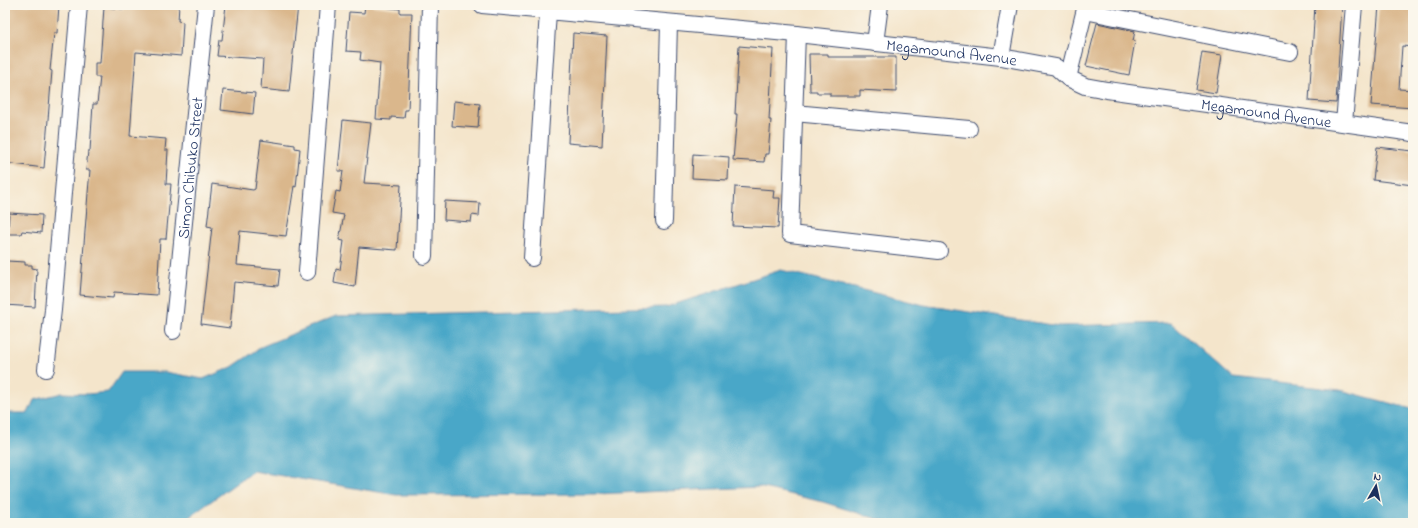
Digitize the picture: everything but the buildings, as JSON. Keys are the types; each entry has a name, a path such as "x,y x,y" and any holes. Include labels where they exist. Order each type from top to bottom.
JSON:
{"street":[{"path":"46,369 53,310 79,5"},
{"name":"Simon Chibuko Street","path":"173,331 206,5"},
{"path":"307,272 328,5"},
{"path":"424,256 430,5"},
{"name":"Megamound Avenue","path":"482,5 798,34 1001,57 1056,67 1068,78 1085,86 1413,133"},
{"path":"875,43 880,5"},
{"path":"1001,57 1010,5"},
{"path":"1344,124 1354,5"},
{"path":"1068,78 1086,8 1290,52"},
{"path":"532,258 548,12"},
{"path":"664,221 669,23"},
{"path":"798,34 790,234 938,251"},
{"path":"794,113 969,130"}],"water":[{"path":"781,270 924,305 1059,326 1171,323 1233,378 1340,390 1412,409 1413,523 890,523 823,502 759,487 596,494 396,495 253,471 181,523 5,523 5,413 28,413 34,400 62,393 88,394 108,392 122,372 165,372 203,379 232,367 263,346 336,316 666,307"}]}
